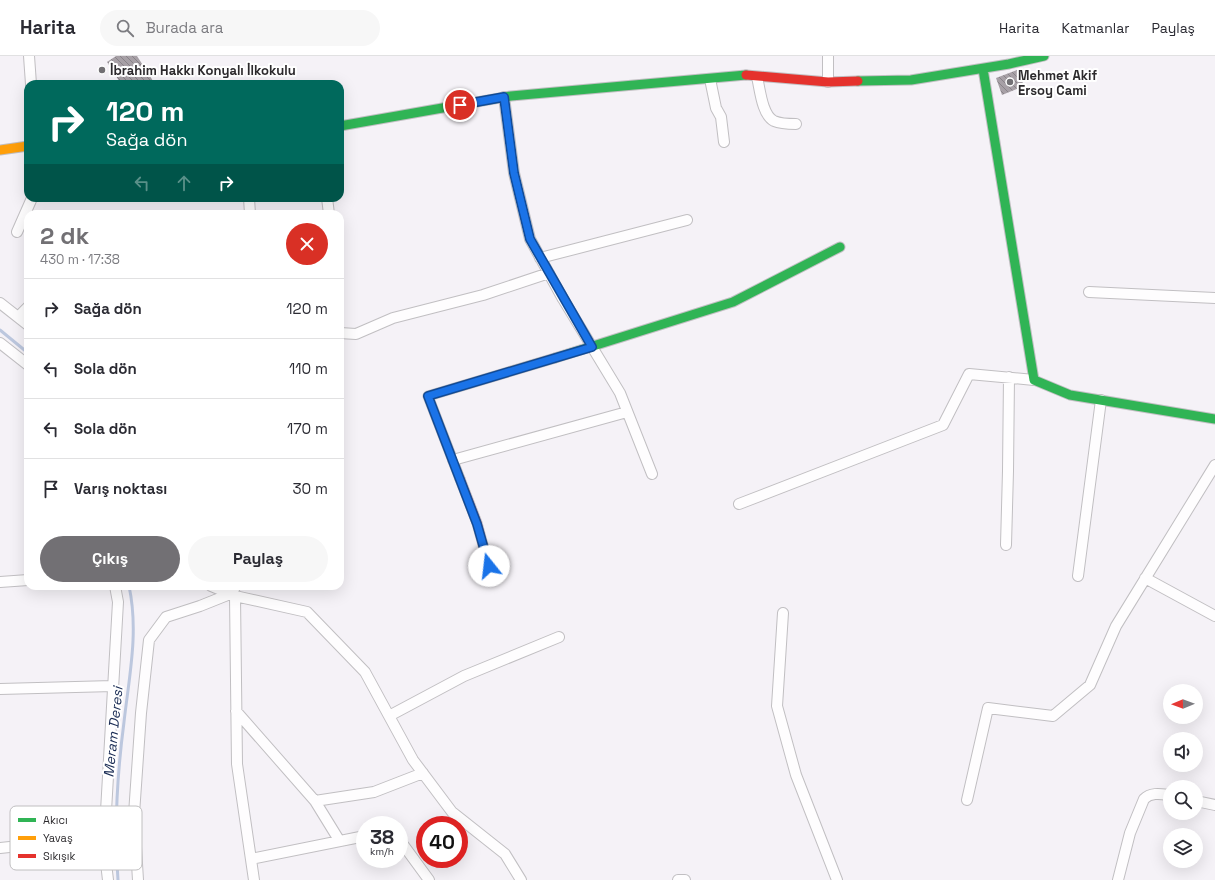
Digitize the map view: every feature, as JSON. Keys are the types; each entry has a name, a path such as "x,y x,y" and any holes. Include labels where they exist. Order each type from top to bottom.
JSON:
{"street":[{"path":"29,56 31,80"},
{"path":"828,56 828,82"},
{"path":"344,125 504,97 742,75 828,82 911,80 983,69 1044,56"},
{"path":"983,69 1034,380"},
{"path":"757,77 764,108 772,120 796,124"},
{"path":"710,79 716,108 721,117 724,142"},
{"path":"504,97 514,173 530,239 620,393 652,474"},
{"path":"0,150 24,147"},
{"path":"17,232 24,216"},
{"path":"540,258 687,220"},
{"path":"489,566 477,524 428,396 592,347 733,302 840,247"},
{"path":"344,333 356,334 393,318 483,295 549,273"},
{"path":"1089,292 1215,298"},
{"path":"0,303 24,322"},
{"path":"18,317 24,311"},
{"path":"0,343 24,362"},
{"path":"739,504 943,425 969,374 1034,380 1070,395 1215,419"},
{"path":"1006,545 1009,378"},
{"path":"1078,576 1101,400"},
{"path":"452,460 627,412"},
{"path":"967,800 988,708 1054,716 1090,685 1116,626 1215,465"},
{"path":"1145,578 1215,616"},
{"path":"0,582 24,580"},
{"path":"106,806 118,602 116,590"},
{"path":"233,592 237,764 254,880"},
{"path":"135,806 141,713 149,640 166,617 200,606 233,592 307,612 365,672 413,760 452,812 505,854 521,880"},
{"path":"783,613 777,706 796,775 837,880"},
{"path":"389,716 464,676 558,637"},
{"path":"0,689 113,686"},
{"path":"236,711 315,801 339,840"},
{"path":"315,801 374,792 423,773"},
{"path":"1118,880 1130,833 1144,799 1151,795 1163,795"},
{"path":"1203,802 1215,805"},
{"path":"251,859 356,837"},
{"path":"0,848 10,847"},
{"path":"408,851 429,880"},
{"path":"107,870 108,880"},
{"path":"137,870 138,880"},
{"path":"678,880 684,880"}],"building":[{"name":"İbrahim Hakkı Konyalı İlkokulu","path":"116,56 137,56 152,80 118,80 107,62"},
{"name":"Mehmet Akif Ersoy Cami","path":"1017,70 1024,86 1002,95 996,78"}],"waterway":[{"name":"Meram Deresi","path":"0,330 24,350"},
{"name":"Meram Deresi","path":"117,806 118,781 132,654 133,620 130,590"},
{"name":"Meram Deresi","path":"118,870 118,880"}],"traffic: fast":[{"path":"858,81 911,80 1009,64 1044,56"},
{"path":"983,69 1034,380 1070,395 1215,419"},
{"path":"344,125 511,96 746,75"},
{"path":"555,358 733,302 840,247"}],"traffic: slow":[{"path":"0,150 24,147"},
{"path":"460,479 428,396 555,358"}],"traffic: jam":[{"path":"746,75 828,82 858,81"},
{"path":"460,479 477,523 489,567"}],"place":[{"name":"İbrahim Hakkı Konyalı İlkokulu","path":"102,70"},
{"name":"Mehmet Akif Ersoy Cami","path":"1010,82"}],"route":[{"path":"460,105 504,97 514,173 530,239 563,299 592,347 428,396 477,524 489,566"}]}
